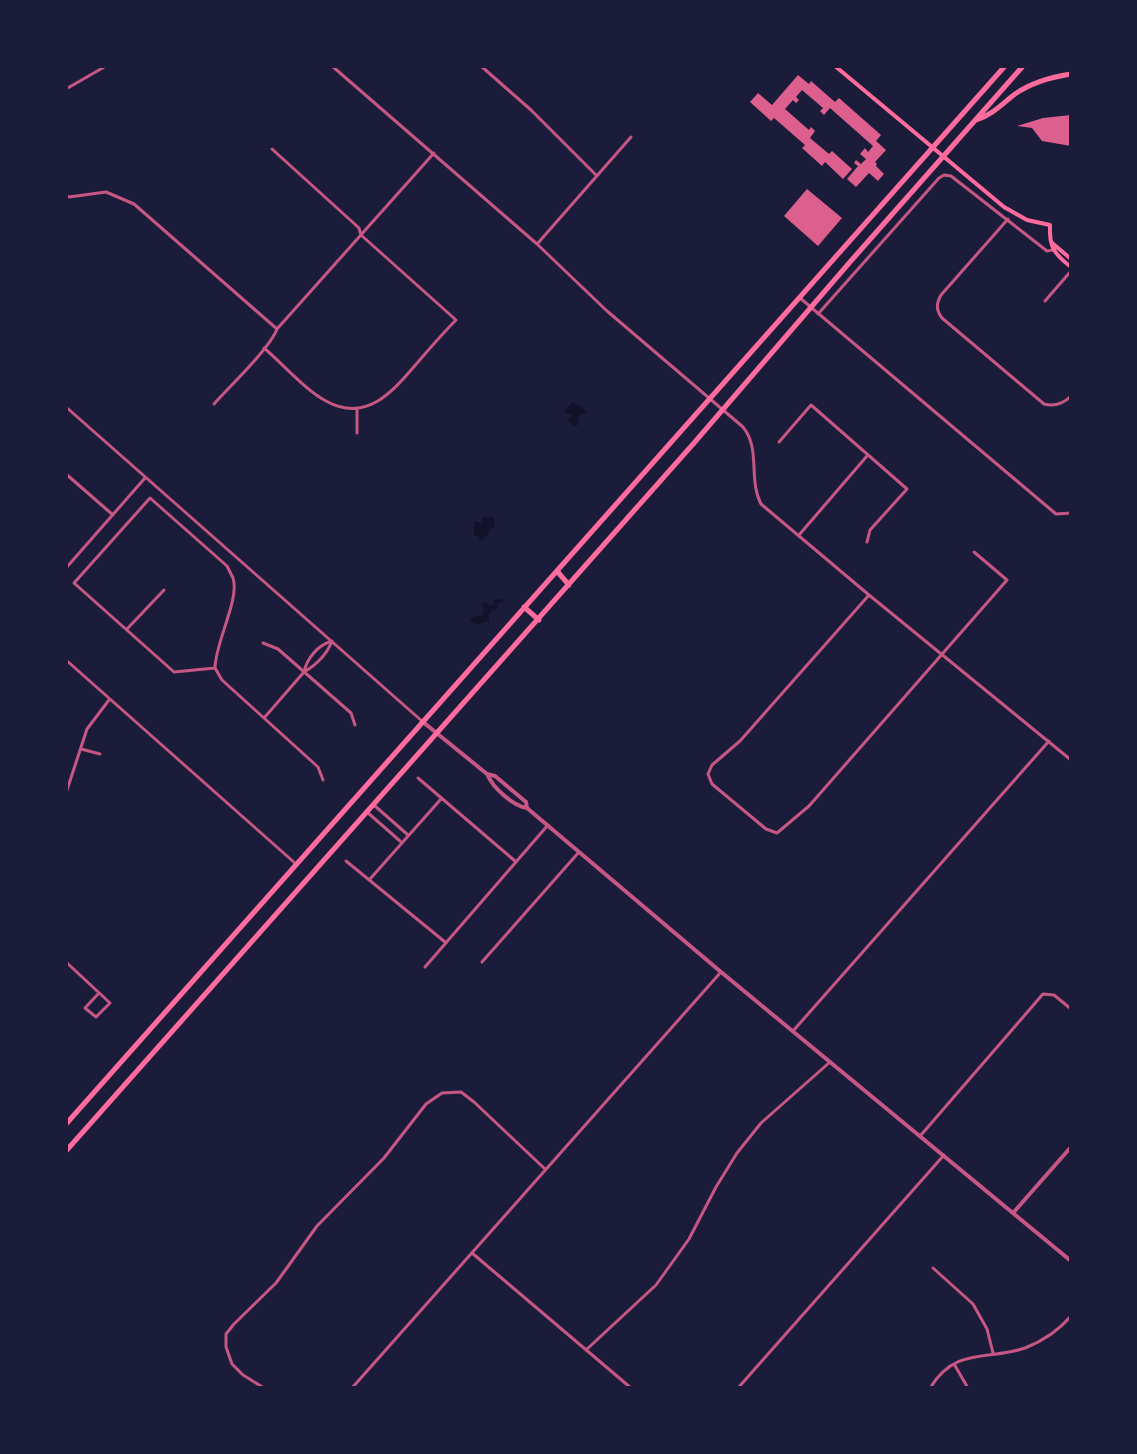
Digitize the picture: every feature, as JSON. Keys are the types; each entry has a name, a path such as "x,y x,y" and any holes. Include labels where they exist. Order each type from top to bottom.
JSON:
{"main road":[{"path":"835,66 992,198 1017,215 1050,225 1053,250 1071,269"},
{"path":"66,1124 1005,66"},
{"path":"66,1151 539,620 1023,66"},
{"path":"976,121 988,116 1029,86 1071,74"},
{"path":"1051,242 1071,259"},
{"path":"557,571 569,585"},
{"path":"524,607 539,620"}],"street":[{"path":"66,89 106,66"},
{"path":"332,66 537,244 607,311 743,427 752,442 756,493 761,504 1071,760"},
{"path":"481,66 531,110 597,176"},
{"path":"537,244 631,137"},
{"path":"264,348 324,400 357,409 383,398 397,386 456,320 361,235 359,228 272,149"},
{"path":"214,404 434,153"},
{"path":"818,314 944,175 951,176 1047,251 1053,250"},
{"path":"66,196 106,192 134,204 277,329"},
{"path":"1008,219 941,295 937,307 942,318 1044,404 1056,405 1071,396"},
{"path":"1045,301 1071,269"},
{"path":"800,298 1056,514 1069,514"},
{"path":"779,442 811,405 907,489 870,530 867,542"},
{"path":"66,407 423,722 487,774 495,776 526,802 527,808 721,972 1071,1261"},
{"path":"357,409 357,433"},
{"path":"799,535 868,455"},
{"path":"66,474 113,515"},
{"path":"66,568 146,477"},
{"path":"215,668 174,672 74,583 150,498 227,566 234,580 230,612 215,656 215,668 222,680 318,767 323,780"},
{"path":"869,595 740,741 712,765 708,774 712,784 766,829 777,833 809,806 1007,580 974,552"},
{"path":"127,629 164,590"},
{"path":"304,672 312,656 323,644 332,641"},
{"path":"264,718 304,672 329,649 332,641"},
{"path":"263,643 278,649 351,713 355,725"},
{"path":"66,660 296,864"},
{"path":"66,793 87,729 110,699"},
{"path":"793,1031 1049,741"},
{"path":"81,749 100,754"},
{"path":"418,778 515,861"},
{"path":"370,879 441,799"},
{"path":"373,805 408,835"},
{"path":"367,812 402,843"},
{"path":"425,967 548,825"},
{"path":"482,962 579,852"},
{"path":"346,861 445,942"},
{"path":"66,962 110,1003 96,1017 85,1008 99,993"},
{"path":"352,1388 721,972"},
{"path":"920,1136 1043,994 1054,995 1071,1009"},
{"path":"586,1350 656,1285 689,1239 737,1153 761,1123 830,1062"},
{"path":"264,1388 232,1364 226,1347 226,1334 276,1283 317,1226 384,1158 426,1104 442,1093 461,1092 545,1169"},
{"path":"1013,1213 1071,1147"},
{"path":"738,1388 944,1155"},
{"path":"471,1252 631,1388"},
{"path":"933,1268 973,1304 987,1329 993,1353"},
{"path":"930,1388 954,1363 975,1355 1023,1349 1044,1339 1071,1316"},
{"path":"954,1363 968,1388"},
{"path":"742,1383 749,1388"}],"shaded area":[{"path":"571,403 581,406 586,413 579,416 577,426 569,422 571,414 565,414"},
{"path":"482,517 493,517 495,526 484,536 484,540 479,540 479,536 474,536 474,522 481,522 482,525"},
{"path":"503,599 504,602 498,603 497,609 489,613 489,621 474,625 470,619 483,615 482,606 486,602 494,605 494,600"}],"building":[{"path":"798,75 809,84 811,81 835,102 839,98 881,135 876,141 886,150 875,162 884,174 878,181 869,173 856,187 847,179 858,166 854,163 856,160 861,164 866,159 860,154 865,148 868,152 873,146 830,108 824,115 820,111 823,108 802,90 796,97 799,100 796,103 793,100 785,109 809,130 811,127 815,131 810,138 829,154 832,151 852,169 843,179 825,162 822,166 802,148 805,145 750,102 758,93 772,105"},
{"path":"1071,115 1071,146 1042,141 1032,128 1017,126 1043,118"},
{"path":"807,189 842,218 818,246 784,216"}]}
